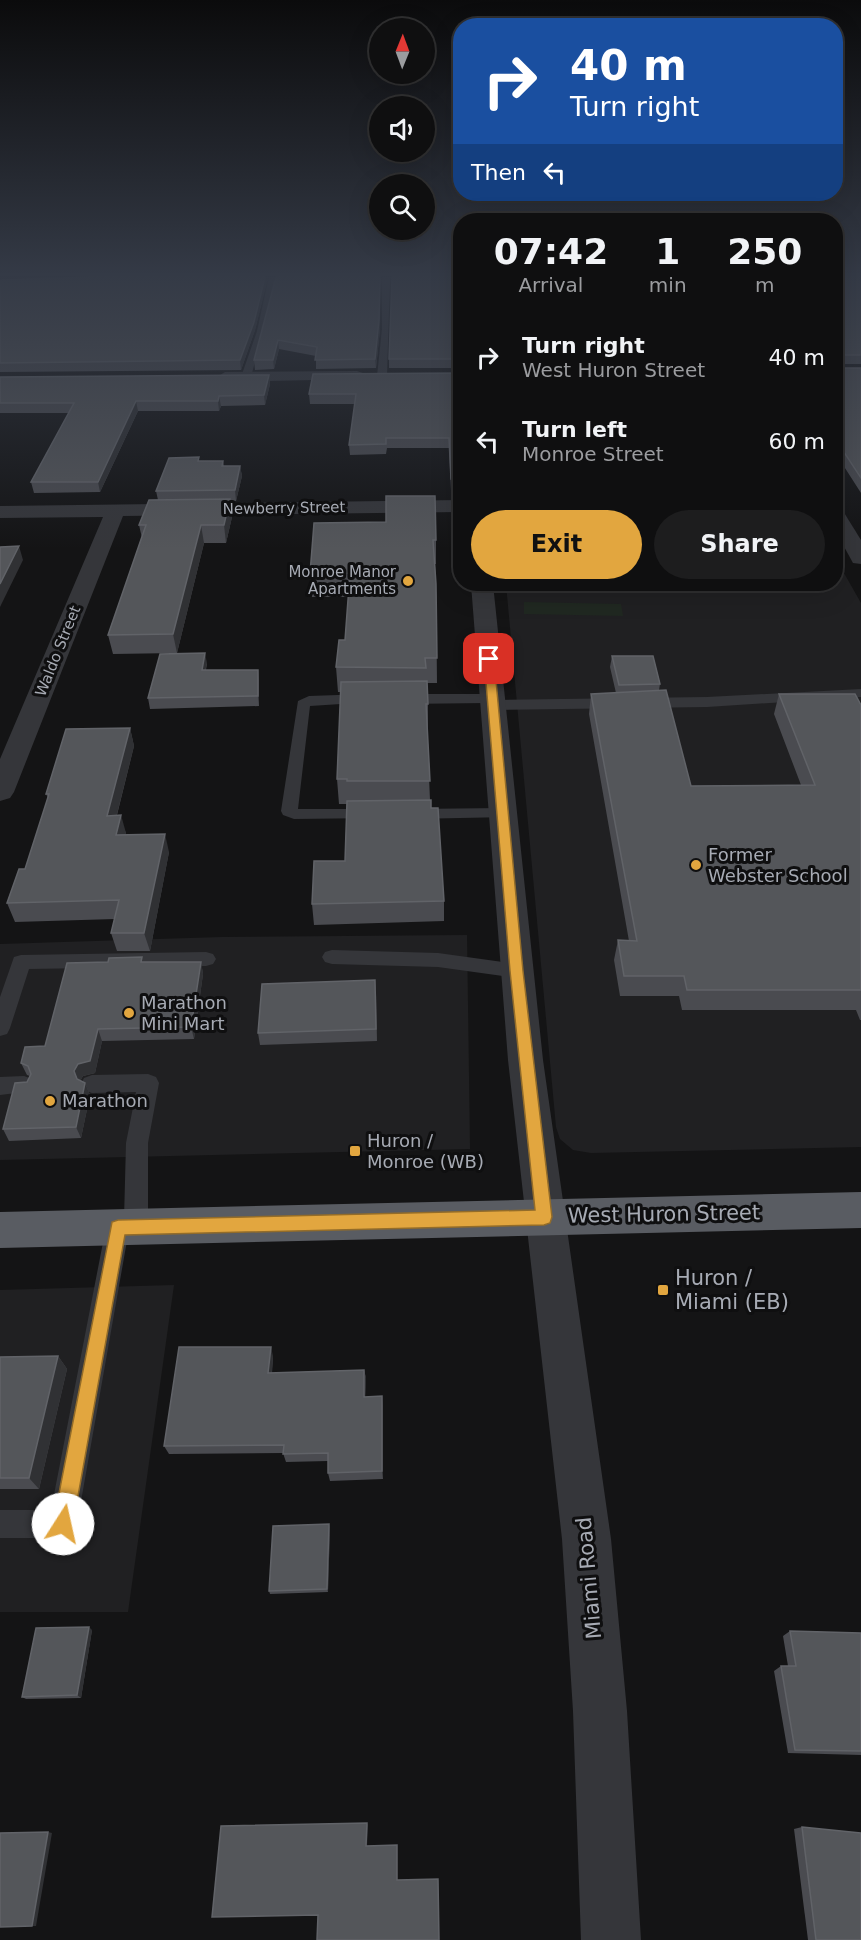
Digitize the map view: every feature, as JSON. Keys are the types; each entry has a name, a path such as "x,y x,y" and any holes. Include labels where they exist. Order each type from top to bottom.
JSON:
{"highway":[{"name":"West Huron Street","path":"0,1230 861,1210"}],"street":[{"path":"211,378 388,376"},
{"name":"Newberry Street","path":"0,512 453,506"},
{"name":"Waldo Street","path":"0,792 116,510"},
{"path":"843,527 861,558"},
{"name":"Miami Road","path":"483,591 517,971 544,1217 570,1399 591,1584 608,1833 611,1940"}],"lane":[{"path":"246,377 249,368"},
{"path":"387,368 388,376"},
{"path":"502,813 294,814 289,811 303,704 309,701 362,699 707,702 861,693"},
{"path":"332,957 438,960 517,971"},
{"path":"0,1028 21,962 206,959"},
{"path":"0,1524 63,1524 127,1227 137,1143 148,1083 92,1084"},
{"path":"0,1086 24,1085"}],"shaded area":[{"name":"Former Webster School","path":"843,571 861,603 861,1147 591,1153 573,1150 560,1139 556,1127 507,591 843,591"},
{"path":"524,602 621,604 623,616 524,614"},
{"path":"467,935 470,1149 0,1160 0,944 222,937"},
{"path":"174,1285 128,1612 0,1612 0,1290"}],"building":[{"path":"843,368 861,368 861,478 843,451"},
{"path":"453,373 453,479 451,479 449,438 386,438 386,444 349,445 356,394 309,394 313,374"},
{"path":"269,375 264,395 219,396 218,401 136,401 98,482 31,482 74,403 0,403 0,377"},
{"path":"199,457 198,461 223,461 222,466 240,466 235,490 156,491 169,458"},
{"path":"386,496 435,496 436,540 433,540 437,658 425,658 426,668 336,667 339,640 345,640 350,573 310,574 314,523 386,522"},
{"path":"230,499 224,525 201,525 173,634 108,635 146,525 139,525 149,500"},
{"path":"19,546 0,584 0,547"},
{"path":"205,653 202,670 258,670 258,696 148,698 160,654"},
{"path":"612,656 653,656 660,684 619,685"},
{"path":"427,681 430,781 337,779 341,682"},
{"path":"666,690 691,786 815,785 779,694 855,694 861,705 861,990 687,990 684,976 624,976 618,940 637,941 591,694"},
{"path":"130,728 107,816 121,815 116,835 165,834 144,933 111,933 119,900 7,903 19,869 25,869 49,794 46,794 66,729"},
{"path":"431,800 431,808 438,808 444,901 312,904 314,861 345,861 347,801"},
{"path":"142,957 141,962 201,962 191,1027 98,1029 90,1061 78,1064 74,1071 77,1079 85,1083 76,1127 3,1129 15,1083 27,1082 31,1074 28,1066 21,1063 25,1047 45,1046 67,963 108,962 109,958"},
{"path":"375,980 376,1029 258,1033 262,984"},
{"path":"179,1347 271,1347 268,1373 364,1370 364,1397 382,1396 382,1471 328,1473 328,1453 283,1454 284,1445 164,1446"},
{"path":"58,1356 29,1478 0,1478 0,1357"},
{"path":"329,1524 327,1589 269,1591 273,1526"},
{"path":"89,1627 77,1695 22,1697 36,1628"},
{"path":"790,1631 861,1633 861,1751 795,1750 781,1666 796,1666"},
{"path":"367,1823 366,1846 397,1845 397,1880 438,1879 439,1940 317,1940 318,1915 212,1917 221,1826"},
{"path":"802,1827 861,1833 861,1940 816,1940"},
{"path":"48,1832 32,1926 0,1927 0,1833"}],"place":[{"name":"Monroe Manor Apartments","path":"408,581"},
{"name":"Former Webster School","path":"696,865"},
{"name":"Marathon Mini Mart","path":"129,1013"},
{"name":"Marathon","path":"50,1101"},
{"name":"Huron / Monroe (WB)","path":"355,1151"},
{"name":"Huron / Miami (EB)","path":"663,1290"}],"route":[{"path":"63,1524 118,1227 544,1217 517,971 489,659"}]}
